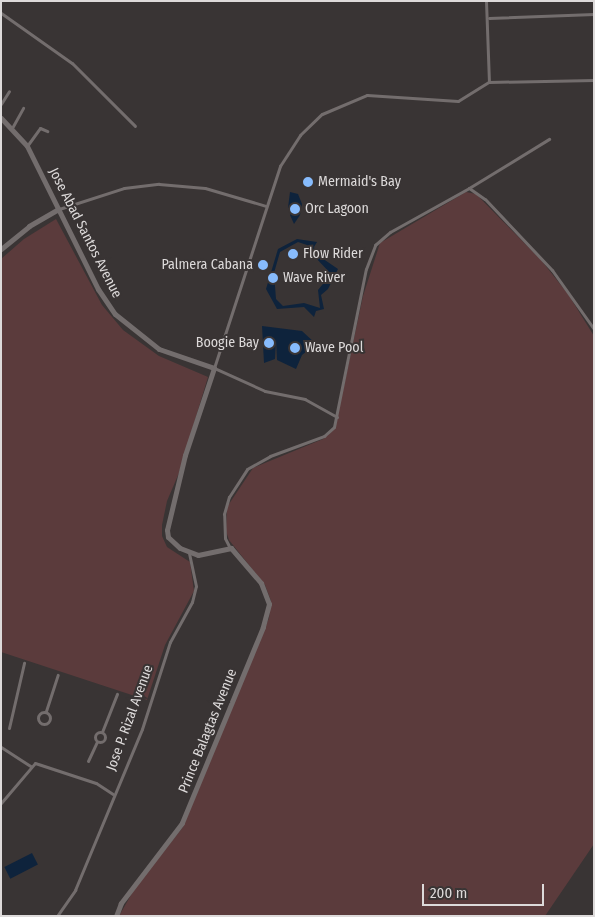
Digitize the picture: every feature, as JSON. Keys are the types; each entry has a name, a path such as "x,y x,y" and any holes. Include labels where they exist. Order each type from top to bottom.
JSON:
{"main road":[{"name":"Jose Abad Santos Avenue","path":"1,118 27,146 98,289 115,314 159,349 214,368"},
{"path":"1,249 29,226 59,209"},
{"path":"214,368 185,455 167,530 170,541 189,552 203,555 231,548"},
{"name":"Prince Balagtas Avenue","path":"116,916 121,903 182,822 268,612 264,588 231,548"}],"street":[{"path":"486,1 489,18 489,82"},
{"path":"1,13 72,63 135,126"},
{"path":"489,18 594,14"},
{"path":"337,418 305,399 265,391 214,368 266,206 289,150 309,125 334,107 376,94 458,101 489,82 594,80"},
{"path":"1,104 9,91"},
{"path":"12,128 23,108"},
{"path":"27,146 40,128 47,131"},
{"path":"231,548 225,538 224,514 229,497 247,469 253,463 328,435 337,418 358,298 375,245 390,232 549,139"},
{"path":"59,209 124,188 159,184 205,188 266,206"},
{"path":"468,188 485,199 552,270 594,329"},
{"name":"Jose P. Rizal Avenue","path":"57,916 72,897 142,729 170,642 196,590 189,552"},
{"path":"9,728 24,663"},
{"path":"46,712 51,719 43,724 38,716 46,712 58,674"},
{"path":"88,761 97,742 96,735 102,732 117,694"},
{"path":"97,742 105,739 102,732"},
{"path":"1,748 30,766"},
{"path":"1,803 30,766 35,763 96,783 114,794"}],"shaded area":[{"path":"466,192 476,194 541,260 568,294 594,336 594,844 545,916 119,916 135,888 183,827 269,618 271,601 265,585 229,540 226,531 227,507 253,468 323,439 335,428 363,296 380,243"},
{"path":"56,219 102,305 123,330 159,356 208,377 179,473 167,501 162,525 162,536 167,547 190,562 194,591 165,645 147,700 1,652 1,259 24,239"}],"water":[{"name":"Orc Lagoon","path":"290,192 298,194 302,204 300,215 294,224 290,215 292,210 288,208"},
{"name":"Wave River","path":"297,239 317,242 314,247 316,254 338,269 328,289 321,295 324,309 316,311 314,317 304,307 277,309 266,289 278,249","holes":["298,242 310,246 315,257 331,274 318,290 320,308 304,303 283,306 276,299 274,273 280,252"]},
{"name":"Wave Pool","path":"262,326 302,331 316,344 302,355 296,369 277,360 276,339 275,359 264,363"},
{"path":"32,853 38,865 10,879 4,867"}],"place":[{"name":"Mermaid's Bay","path":"308,182"},
{"name":"Orc Lagoon","path":"295,209"},
{"name":"Flow Rider","path":"293,254"},
{"name":"Palmera Cabana","path":"263,265"},
{"name":"Wave River","path":"273,278"},
{"name":"Boogie Bay","path":"269,343"},
{"name":"Wave Pool","path":"295,348"}]}
